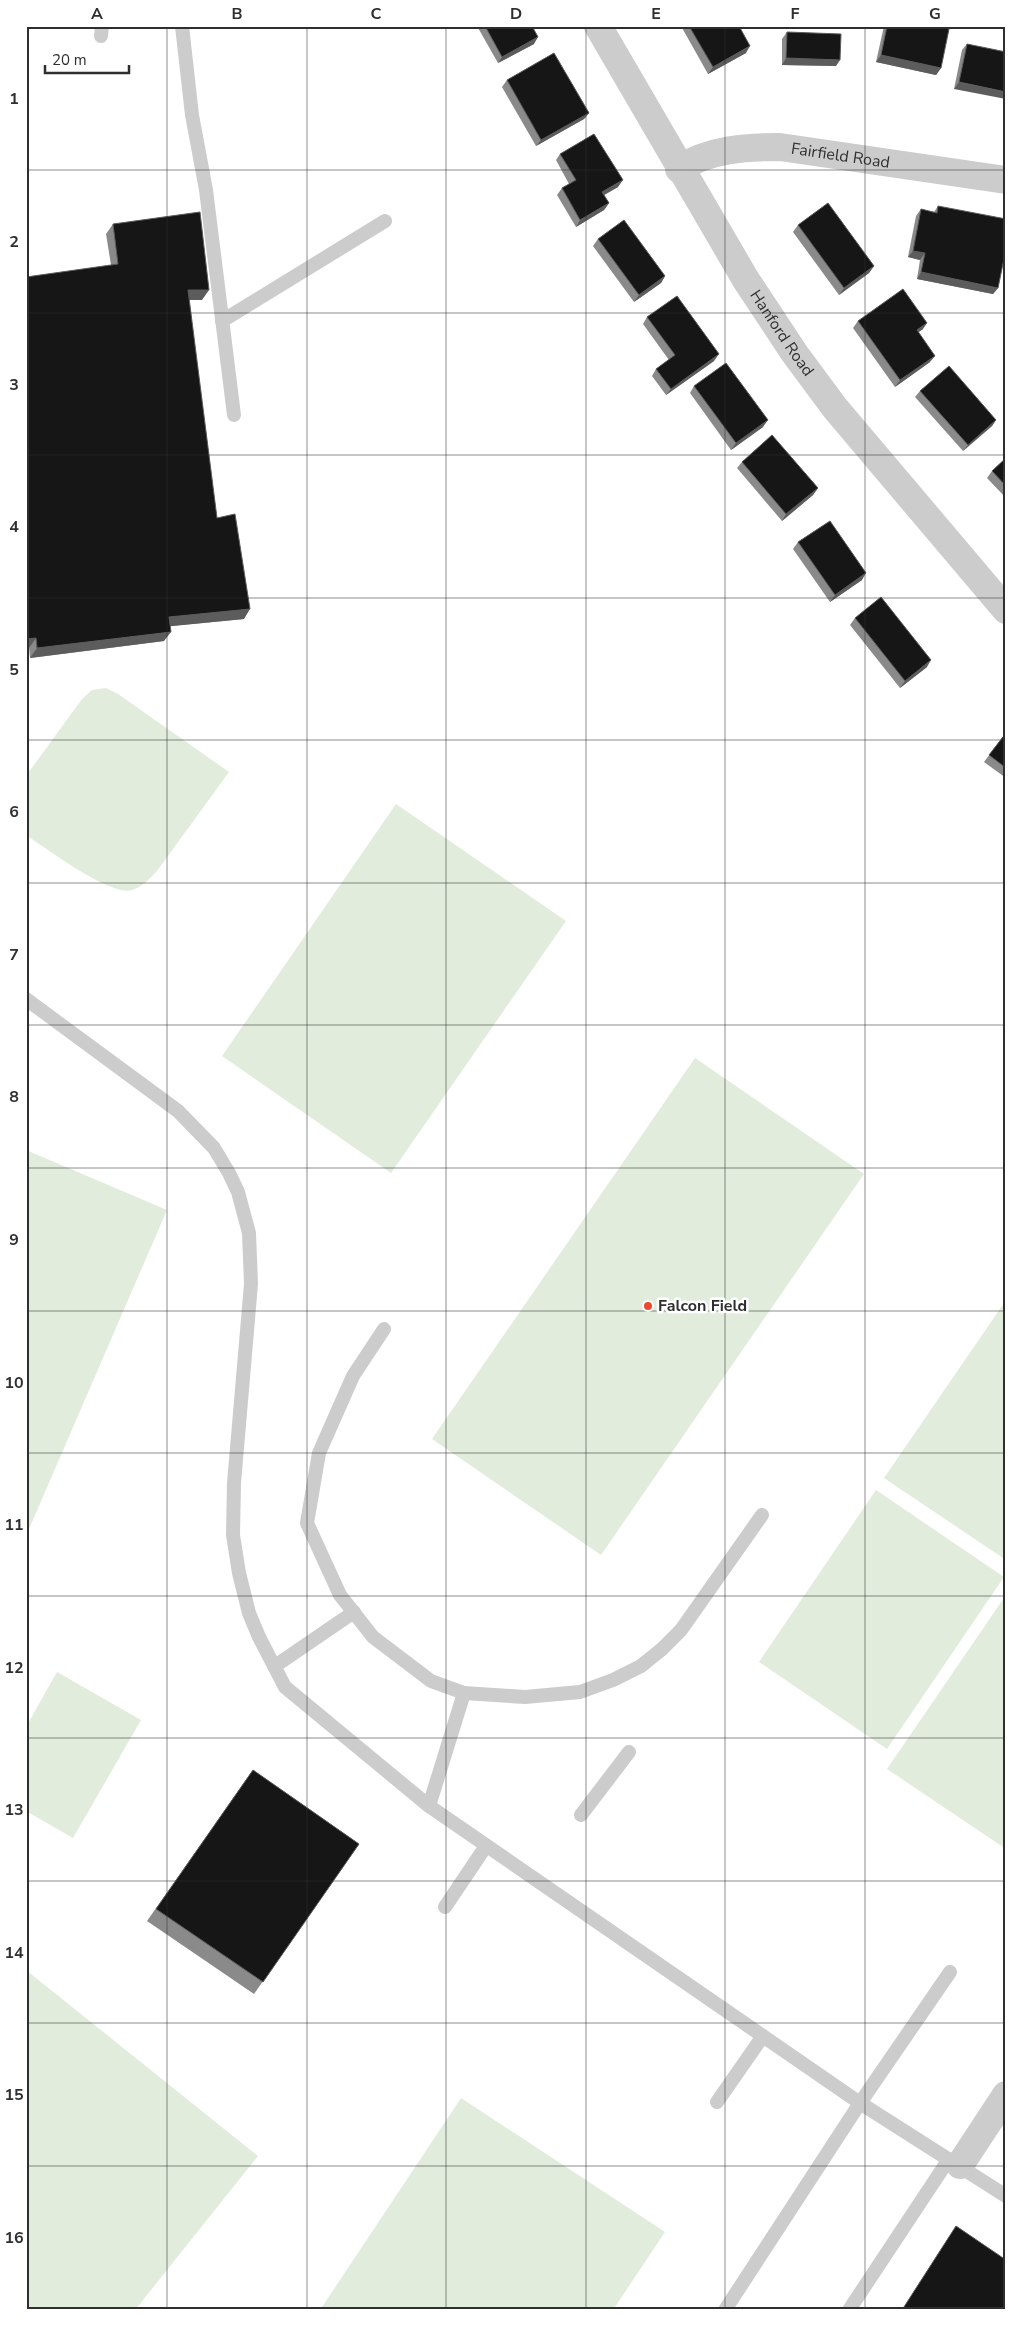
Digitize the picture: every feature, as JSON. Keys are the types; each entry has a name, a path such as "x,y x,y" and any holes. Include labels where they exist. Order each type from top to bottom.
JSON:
{"street":[{"name":"Hanford Road","path":"598,26 746,280 795,354 835,408 1006,610"},
{"name":"Fairfield Road","path":"680,169 709,154 753,147 780,147 1006,180"},
{"path":"954,2162 1006,2094"}],"lane":[{"path":"182,26 192,115 206,190 234,415"},
{"path":"222,320 385,221"},
{"path":"26,999 178,1111 214,1148 238,1192 249,1233 251,1284 234,1483 232,1535 239,1573 250,1613 259,1638 286,1687 428,1806 860,2103 1006,2196"},
{"path":"384,1330 353,1376 320,1452 307,1523 340,1595 373,1637 431,1681 464,1693 525,1697 580,1692 613,1680 641,1666 681,1630 762,1516"},
{"path":"275,1666 354,1612"},
{"path":"428,1806 464,1693"},
{"path":"581,1815 629,1752"},
{"path":"446,1907 486,1846"},
{"path":"725,2310 860,2103 950,1972"},
{"path":"717,2102 763,2036"},
{"path":"849,2310 954,2162"}],"green space":[{"path":"106,688 118,694 229,772 157,871 142,885 132,890 122,890 95,879 26,835 26,776 82,699 92,690"},
{"path":"396,804 566,921 391,1173 222,1056"},
{"name":"Falcon Field","path":"695,1058 864,1174 601,1555 432,1439"},
{"path":"26,1150 167,1210 26,1536"},
{"path":"1002,1306 1006,1308 1006,1560 884,1478"},
{"path":"876,1490 1004,1577 887,1749 759,1662"},
{"path":"1006,1595 1006,1849 887,1769"},
{"path":"57,1672 141,1720 73,1838 26,1811 26,1727"},
{"path":"26,1970 258,2156 135,2310 26,2310"},
{"path":"461,2098 665,2232 613,2310 320,2310"}],"building":[{"path":"485,26 532,26 538,37 502,57"},
{"path":"689,26 739,26 750,46 713,67"},
{"path":"887,26 936,26 949,29 941,68 881,55"},
{"path":"787,32 841,34 840,60 786,58"},
{"path":"967,44 1006,52 1006,92 959,82"},
{"path":"554,53 589,113 541,140 507,80"},
{"path":"594,134 623,180 602,192 609,203 580,220 562,188 576,180 560,154"},
{"path":"828,203 874,266 844,288 798,225"},
{"path":"938,206 1006,219 1006,249 998,288 921,272 925,253 913,251 921,209 937,213"},
{"path":"200,212 209,290 188,290 217,518 235,514 250,609 169,617 171,632 37,648 36,638 26,639 26,277 118,264 113,224"},
{"path":"624,220 665,276 639,295 598,239"},
{"path":"903,289 927,323 917,330 935,356 900,380 858,321"},
{"path":"677,296 719,354 671,389 656,369 675,355 647,317"},
{"path":"726,363 768,420 736,443 694,386"},
{"path":"949,366 996,420 968,445 920,391"},
{"path":"772,435 818,488 786,514 742,462"},
{"path":"1006,458 1006,486 992,471"},
{"path":"830,521 866,573 835,595 798,542"},
{"path":"881,597 931,660 905,681 855,618"},
{"path":"1006,733 1006,768 989,755"},
{"path":"253,1770 359,1844 263,1982 156,1909"},
{"path":"956,2226 1006,2260 1006,2310 902,2310"}],"place":[{"name":"Falcon Field","path":"648,1306"}]}
